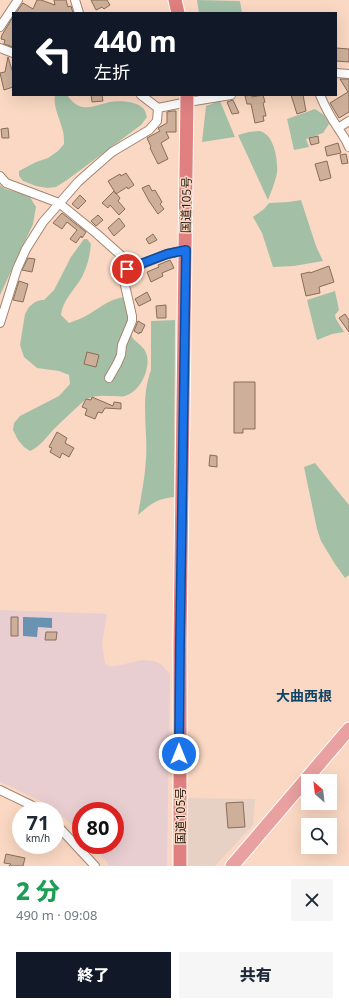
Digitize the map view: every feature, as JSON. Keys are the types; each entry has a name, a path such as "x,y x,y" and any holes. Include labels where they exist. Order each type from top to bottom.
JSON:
{"highway":[{"path":"176,0 178,12"},
{"name":"国道105号","path":"180,866 180,641 187,98"}],"main road":[{"path":"232,866 349,730"}],"street":[{"path":"0,26 18,0"},
{"path":"75,0 79,12"},
{"path":"0,48 12,53"},
{"path":"337,73 349,74"},
{"path":"142,96 158,108"},
{"path":"158,108 187,98 216,96"},
{"path":"320,96 324,106 345,137 349,148"},
{"path":"0,323 26,249 43,222 78,182 112,152 149,130 157,121 158,108"},
{"path":"338,128 349,121"},
{"path":"0,176 6,183 59,203 125,259 127,270 124,281 132,321 122,345 121,355 109,378"},
{"path":"127,270 167,254 186,250"},
{"path":"0,790 25,802"},
{"path":"64,833 95,866"}],"shaded area":[{"path":"0,610 107,614 102,644 105,664 116,666 142,660 154,661 162,665 170,674 167,866 109,866 100,854 124,854 124,802 72,802 72,825 64,818 64,802 43,802 0,782"},
{"path":"188,798 255,799 253,825 215,866 184,866"}],"green space":[{"path":"197,0 240,1 242,12 199,12"},
{"path":"55,96 68,96 75,104 83,107 90,107 114,101 135,103 143,108 147,117 141,125 56,187 47,188 36,186 23,181 19,176 19,171 36,162 48,158 58,151 64,144 63,132"},
{"path":"220,101 235,137 202,142 206,106"},
{"path":"315,109 324,115 329,124 323,133 306,139 309,147 294,150 287,119"},
{"path":"259,131 268,136 271,140 277,163 277,173 268,200 238,135"},
{"path":"0,185 5,189 30,197 36,207 33,224 0,295"},
{"path":"301,200 316,246 323,261 294,266 273,267 262,233 253,217 264,209 269,203"},
{"path":"84,239 87,239 91,244 87,265 82,277 64,304 61,315 69,323 84,317 109,302 125,297 132,337 143,347 146,353 148,362 147,368 143,380 130,394 125,396 96,396 85,400 59,424 41,444 30,451 18,440 13,430 14,423 20,416 59,396 70,384 69,375 59,371 37,368 24,357 20,345 25,314 29,307 35,302 44,300 54,290 71,257"},
{"path":"335,291 339,310 335,315 344,332 332,334 317,340 307,300"},
{"path":"175,320 174,497 163,499 154,503 138,515 146,459 145,403 151,370 151,321"},
{"path":"315,463 349,505 349,575 345,578 321,541 317,529 304,467"}],"water":[{"path":"23,617 52,618 52,628 38,627 37,637 23,636"}],"building":[{"path":"37,0 55,5 54,0 66,0 68,7 71,6 73,12 17,12 23,3 33,9"},
{"path":"91,0 107,0 110,5 104,9 102,7 96,10"},
{"path":"12,19 12,47 4,44 5,40 1,39"},
{"path":"337,48 349,49 349,62 337,61"},
{"path":"8,57 12,70 12,87 4,90 0,73 5,72"},
{"path":"340,79 349,79 349,112 339,118 330,103 348,92"},
{"path":"91,96 102,96 103,101 92,102"},
{"path":"245,96 263,96 265,102 263,103 266,116 263,116 264,121 255,123 251,104 247,104"},
{"path":"291,96 303,96 306,111 297,114"},
{"path":"233,100 239,113 232,114 227,102"},
{"path":"176,111 176,132 166,132 169,138 161,143 168,159 158,164 147,138 160,131 158,128 167,123 167,112"},
{"path":"8,128 9,138 2,138 1,129"},
{"path":"318,136 319,143 311,145 309,138"},
{"path":"338,143 341,153 327,156 325,147"},
{"path":"346,154 348,163 342,164 340,155"},
{"path":"327,161 331,178 320,181 315,164"},
{"path":"126,173 134,185 128,189 127,187 116,194 108,181 120,174 121,176"},
{"path":"149,185 152,191 155,190 162,202 160,204 164,209 158,214 142,188"},
{"path":"114,191 120,198 118,201 125,209 119,215 110,205 108,208 102,203"},
{"path":"80,195 86,201 78,209 72,204"},
{"path":"62,213 86,232 76,243 70,239 77,230 67,222 62,229 53,223"},
{"path":"98,215 103,220 96,226 91,221"},
{"path":"119,218 125,226 114,236 108,228"},
{"path":"153,234 157,240 149,244 146,239"},
{"path":"28,258 35,259 32,272 22,270"},
{"path":"170,260 174,268 162,273 163,276 151,282 147,272"},
{"path":"329,266 334,282 319,287 320,293 306,296 301,274 310,273"},
{"path":"19,281 28,284 23,302 13,300"},
{"path":"147,292 151,300 139,306 135,299"},
{"path":"166,305 166,318 157,318 156,306"},
{"path":"345,314 349,320 349,332 339,318"},
{"path":"138,321 145,325 139,334 134,331"},
{"path":"87,352 99,355 96,367 84,364"},
{"path":"234,382 255,382 255,429 243,429 243,433 234,433"},
{"path":"92,397 113,406 114,402 121,403 121,409 105,408 102,413 98,412 95,419 85,415 87,409 82,407 86,399 91,400"},
{"path":"57,432 67,438 65,443 74,448 69,457 62,453 60,458 50,452 52,448 49,447"},
{"path":"210,455 217,456 217,467 209,466"},
{"path":"11,617 18,617 18,636 11,636"},
{"path":"46,632 57,632 56,640 45,640"},
{"path":"243,802 245,827 228,828 226,803"},
{"path":"6,854 25,858 23,866 9,866 11,864 4,863"}],"district":[{"name":"大曲西根","path":"304,695"}],"route":[{"path":"127,269 167,254 186,250 179,754"}]}
